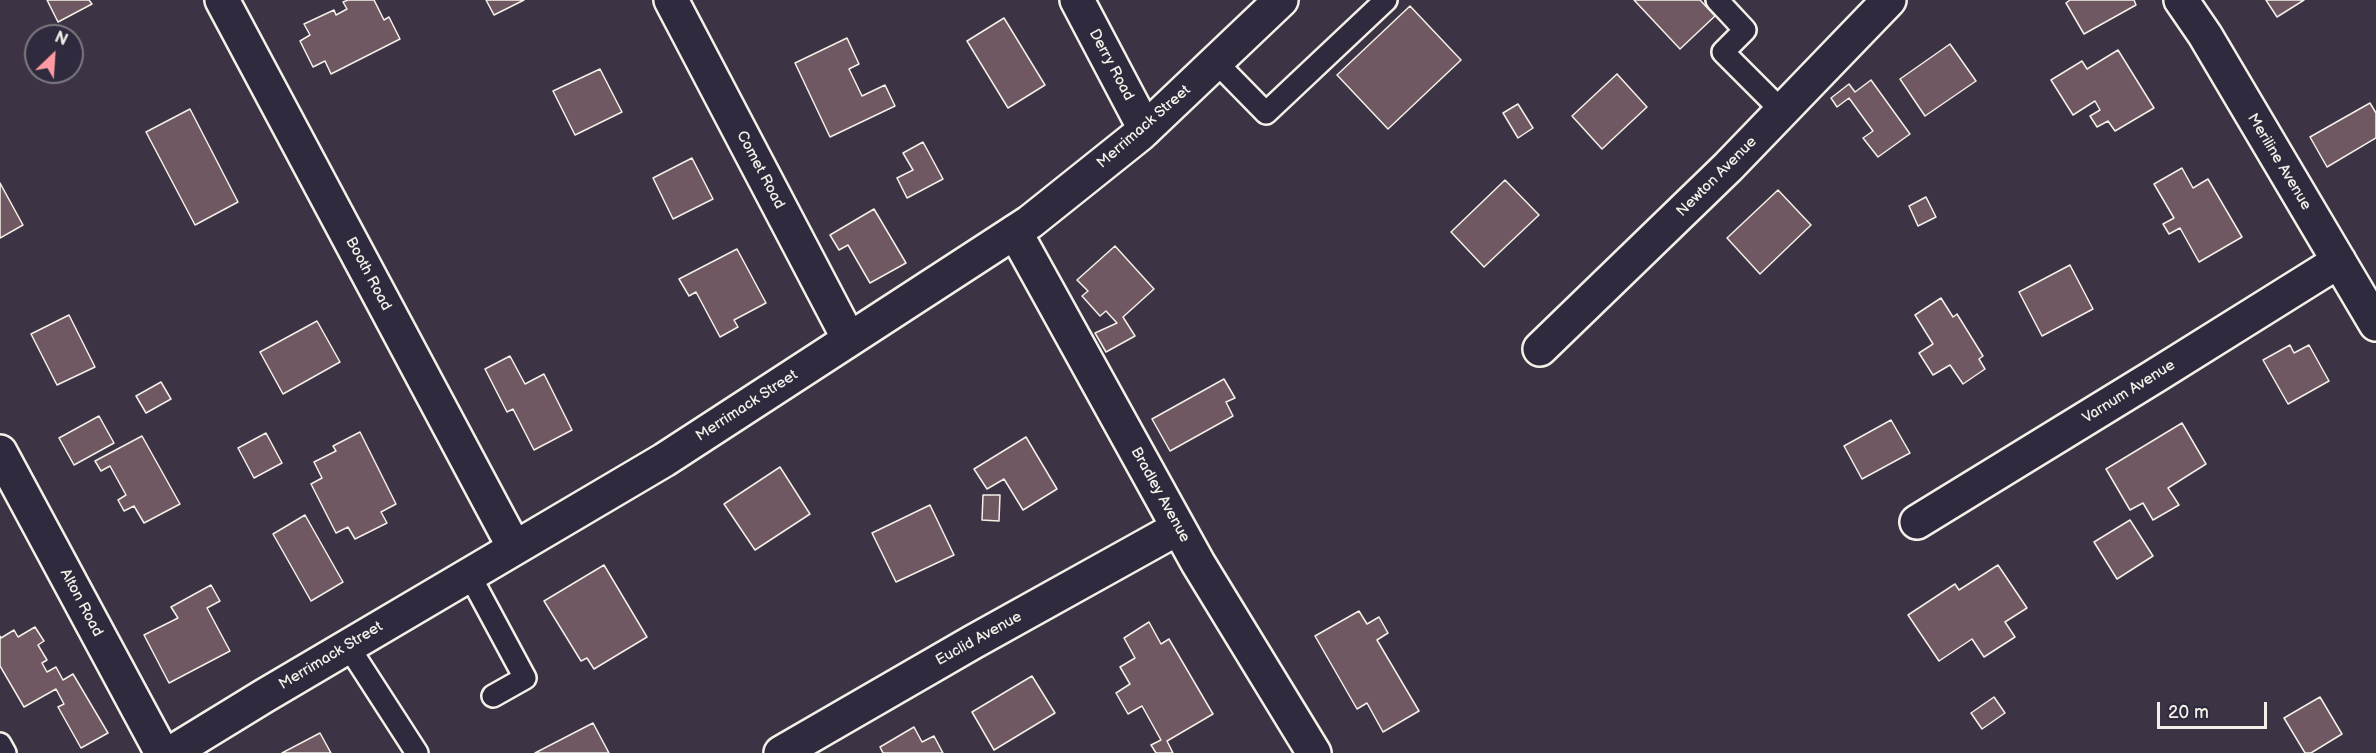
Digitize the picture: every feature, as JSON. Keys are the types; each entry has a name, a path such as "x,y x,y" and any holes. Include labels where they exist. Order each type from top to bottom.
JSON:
{"street":[{"name":"Booth Road","path":"222,0 514,547"},
{"name":"Comet Road","path":"671,0 849,339"},
{"name":"Derry Road","path":"1077,0 1145,129"},
{"name":"Merrimack Street","path":"171,753 514,547 664,460 1030,222 1145,129 1281,0"},
{"name":"Newton Avenue","path":"1540,349 1728,167 1888,0"},
{"name":"Meriline Avenue","path":"2181,0 2205,35 2376,324"},
{"name":"Bradley Avenue","path":"1014,232 1178,528 1314,753"},
{"name":"Varnum Avenue","path":"1917,522 2338,261"},
{"name":"Alton Road","path":"0,452 162,753"},
{"name":"Euclid Avenue","path":"781,753 973,642 1178,528"}],"lane":[{"path":"1216,62 1266,113 1386,0"},
{"path":"1717,0 1745,30 1723,52 1782,111"},
{"path":"469,574 525,678 493,696"},
{"path":"348,646 417,753"},
{"path":"0,744 5,753"}],"building":[{"path":"47,0 89,0 92,4 58,22"},
{"path":"374,0 384,20 389,17 400,39 331,74 325,61 313,67 300,41 310,35 304,24 334,10 336,15 347,9 343,2"},
{"path":"486,0 524,0 494,15"},
{"path":"1634,0 1700,0 1715,16 1680,49"},
{"path":"2070,0 2134,0 2136,5 2084,34 2066,3"},
{"path":"2266,0 2304,0 2277,17"},
{"path":"1410,6 1461,60 1388,129 1337,75"},
{"path":"1004,18 1045,85 1008,108 967,41"},
{"path":"847,38 859,64 849,69 862,96 885,85 895,106 830,137 795,63"},
{"path":"1950,44 1976,81 1925,116 1900,79"},
{"path":"2118,50 2154,108 2115,131 2108,121 2097,127 2090,116 2100,110 2095,101 2073,115 2051,80 2082,61 2087,69"},
{"path":"600,69 622,112 575,135 553,91"},
{"path":"1617,74 1647,107 1602,149 1572,116"},
{"path":"1871,80 1910,134 1878,157 1863,138 1873,131 1849,98 1837,107 1831,98 1849,84 1855,92"},
{"path":"2370,103 2376,113 2376,138 2327,167 2310,137"},
{"path":"1518,104 1533,128 1518,138 1503,113"},
{"path":"190,109 238,202 195,225 146,132"},
{"path":"923,142 943,179 907,198 897,178 913,170 903,153"},
{"path":"692,158 713,199 673,219 653,178"},
{"path":"2182,168 2193,188 2208,179 2242,237 2199,262 2180,228 2169,234 2163,224 2174,218 2154,184"},
{"path":"1505,180 1539,215 1484,267 1451,232"},
{"path":"0,183 23,225 0,238"},
{"path":"1778,190 1811,225 1760,274 1727,238"},
{"path":"1926,197 1936,217 1918,226 1909,206"},
{"path":"874,209 906,263 870,283 848,245 839,250 830,235"},
{"path":"1115,246 1154,289 1123,317 1135,336 1106,352 1095,333 1117,323 1106,311 1100,316 1082,296 1088,291 1077,280"},
{"path":"737,249 766,303 734,320 738,327 720,337 696,292 689,296 679,279"},
{"path":"2070,265 2093,309 2042,336 2019,292"},
{"path":"1941,298 1953,317 1957,314 1983,356 1979,359 1985,369 1963,384 1950,365 1933,375 1919,353 1933,344 1915,315"},
{"path":"69,315 95,367 57,385 31,334"},
{"path":"317,321 340,362 283,394 260,352"},
{"path":"2290,345 2294,353 2309,345 2329,381 2288,404 2263,360"},
{"path":"510,356 525,384 544,374 572,430 534,450 513,409 507,412 485,369"},
{"path":"1224,379 1235,398 1226,402 1233,416 1170,451 1152,419"},
{"path":"161,382 171,399 146,413 136,396"},
{"path":"99,416 114,443 74,465 59,438"},
{"path":"1891,420 1910,453 1862,479 1844,446"},
{"path":"2182,423 2206,464 2168,488 2179,505 2153,520 2143,503 2130,510 2106,469"},
{"path":"360,432 396,504 381,512 387,523 355,539 348,527 336,533 311,484 322,478 314,462 336,451 333,446"},
{"path":"266,433 282,463 254,478 238,448"},
{"path":"142,436 180,504 144,523 134,506 124,511 118,500 126,495 110,466 101,471 95,461"},
{"path":"1026,437 1057,489 1023,510 1004,479 987,489 974,469"},
{"path":"780,467 810,514 755,550 724,504"},
{"path":"983,495 1000,495 999,521 982,520"},
{"path":"930,505 954,555 896,582 872,533"},
{"path":"305,515 343,582 311,601 273,534"},
{"path":"2130,520 2153,556 2117,579 2094,542"},
{"path":"604,565 647,637 594,669 587,658 581,661 544,601"},
{"path":"1998,565 2027,608 2005,622 2015,637 1984,657 1972,639 1939,661 1908,615 1955,584 1959,590"},
{"path":"211,585 220,601 207,608 230,651 169,683 144,635 178,618 171,607"},
{"path":"1359,611 1367,624 1379,617 1388,633 1377,640 1419,711 1383,732 1367,703 1357,709 1315,636"},
{"path":"1149,622 1161,644 1169,639 1213,714 1167,741 1173,753 1156,753 1151,745 1161,740 1142,706 1128,714 1116,693 1130,684 1120,667 1135,658 1124,638"},
{"path":"35,627 44,641 38,645 47,660 42,663 47,672 56,667 63,680 73,674 108,733 81,748 58,707 64,704 56,689 24,707 0,666 0,636 1,638 14,630 18,637"},
{"path":"1032,676 1055,713 994,750 972,712"},
{"path":"1994,697 2005,713 1982,729 1971,713"},
{"path":"2320,697 2342,734 2311,753 2305,753 2284,718"},
{"path":"593,723 609,753 535,753"},
{"path":"914,727 922,742 934,736 943,753 883,753 880,747"},
{"path":"320,733 331,753 282,753"}]}
